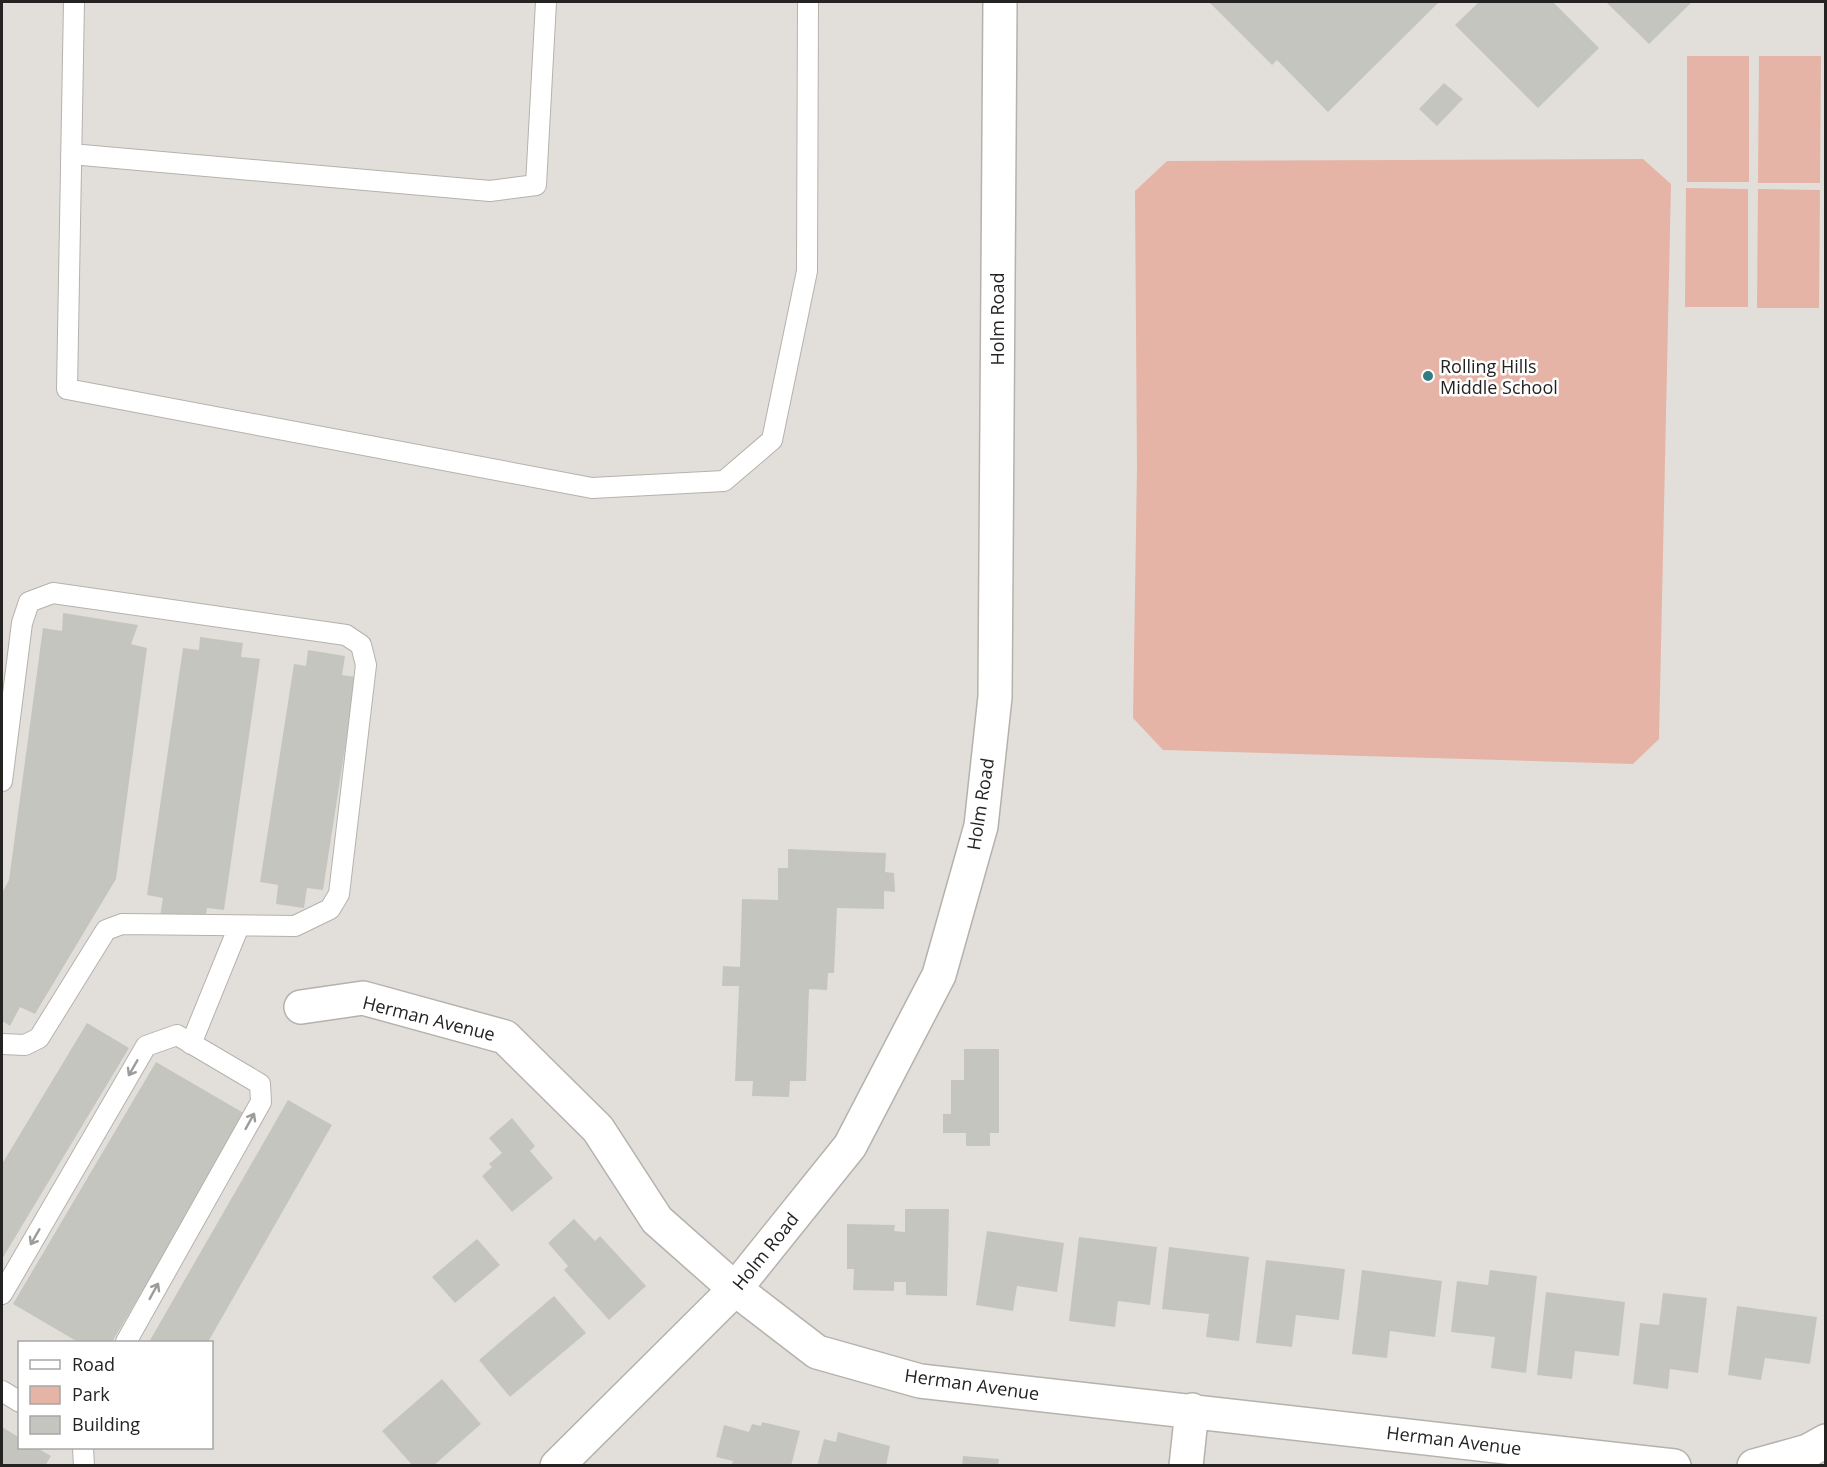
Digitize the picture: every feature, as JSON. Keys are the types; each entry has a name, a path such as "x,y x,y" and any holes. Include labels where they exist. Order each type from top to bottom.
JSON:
{"street":[{"name":"Holm Road","path":"557,1466 735,1289 850,1146 939,975 981,826 995,697 1000,2"},
{"name":"Herman Avenue","path":"302,1007 363,998 505,1036 598,1129 657,1220 735,1289 817,1352 920,1381 1674,1466"},
{"path":"1186,1466 1192,1410"},
{"path":"1754,1466 1808,1451 1826,1441"}],"lane":[{"path":"74,2 68,389 592,488 724,481 772,440 807,271 808,2"},
{"path":"71,154 490,191 536,185 546,2"},
{"path":"2,781 22,623 29,602 53,593 346,635 361,645 366,665 339,894 330,909 295,926 122,924 106,930 39,1038 25,1045 2,1044"},
{"path":"191,1044 239,926"},
{"path":"2,1294 146,1046 177,1035 260,1084 261,1102 127,1341"},
{"path":"2,1391 18,1401"},
{"path":"83,1449 84,1466"}],"green space":[{"path":"1687,56 1749,56 1749,182 1687,182"},
{"path":"1759,56 1821,56 1820,183 1758,183"},
{"path":"1643,159 1671,184 1659,739 1633,764 1163,750 1133,718 1137,468 1135,191 1167,161"},
{"path":"1686,188 1748,189 1748,307 1685,307"},
{"path":"1758,189 1820,190 1819,308 1757,308"}],"building":[{"path":"1209,2 1439,2 1328,112 1277,60 1272,65"},
{"path":"1479,2 1553,2 1599,48 1538,108 1455,25"},
{"path":"1606,2 1692,2 1649,44"},
{"path":"1444,83 1463,99 1437,126 1419,109"},
{"path":"63,613 138,625 131,644 147,648 116,879 35,1014 20,1007 10,1026 2,1021 2,893 9,880 43,628 62,631"},
{"path":"200,637 243,643 241,657 260,659 224,910 207,908 205,922 160,916 163,898 147,895 183,648 199,650"},
{"path":"308,650 345,656 342,675 356,677 323,890 307,888 304,908 276,904 278,885 260,882 294,664 306,666"},
{"path":"788,849 886,853 885,872 894,873 895,892 884,891 884,909 837,908 834,973 828,973 827,990 809,989 806,1081 790,1081 789,1097 752,1096 753,1081 735,1081 739,986 722,986 723,966 740,967 742,899 778,900 778,868 788,868"},
{"path":"87,1023 129,1048 2,1259 2,1164"},
{"path":"964,1049 999,1049 999,1133 990,1133 990,1146 966,1146 966,1133 943,1133 943,1114 951,1114 951,1080 964,1080"},
{"path":"156,1062 247,1115 113,1341 76,1341 13,1304"},
{"path":"288,1100 332,1125 209,1341 150,1341"},
{"path":"512,1118 535,1146 530,1151 553,1178 512,1212 482,1176 492,1167 489,1164 502,1153 489,1138"},
{"path":"905,1209 949,1209 947,1296 906,1295 906,1282 894,1282 894,1291 853,1290 854,1269 847,1269 847,1224 895,1225 894,1231 905,1232"},
{"path":"574,1219 595,1241 600,1236 646,1286 609,1320 564,1270 568,1266 548,1243"},
{"path":"987,1231 1064,1243 1057,1292 1017,1286 1013,1311 976,1305"},
{"path":"1079,1237 1157,1247 1150,1305 1118,1301 1115,1327 1069,1321"},
{"path":"477,1239 500,1265 455,1303 432,1277"},
{"path":"1169,1247 1249,1257 1239,1341 1206,1337 1209,1314 1162,1309"},
{"path":"1266,1260 1345,1269 1339,1320 1296,1315 1292,1347 1256,1343"},
{"path":"1362,1270 1442,1281 1435,1337 1390,1331 1387,1358 1352,1354"},
{"path":"1490,1270 1537,1276 1526,1373 1491,1368 1495,1337 1451,1332 1457,1281 1488,1285"},
{"path":"1546,1292 1625,1302 1619,1356 1575,1351 1572,1379 1537,1375"},
{"path":"1663,1293 1707,1298 1698,1373 1670,1369 1668,1389 1633,1384 1640,1323 1659,1325"},
{"path":"554,1296 586,1333 510,1397 479,1360"},
{"path":"1737,1306 1817,1317 1810,1364 1765,1358 1761,1380 1728,1375"},
{"path":"442,1379 481,1424 433,1466 413,1466 382,1431"},
{"path":"762,1422 800,1431 791,1466 731,1466 733,1461 716,1457 724,1425 749,1432 752,1424 761,1426"},
{"path":"2,1427 18,1437 18,1449 39,1449 51,1456 45,1466 2,1466"},
{"path":"838,1432 890,1446 886,1466 817,1466 824,1439 836,1442"},
{"path":"963,1456 999,1459 998,1466 962,1466"}],"place":[{"name":"Rolling Hills Middle School","path":"1428,376"}]}
